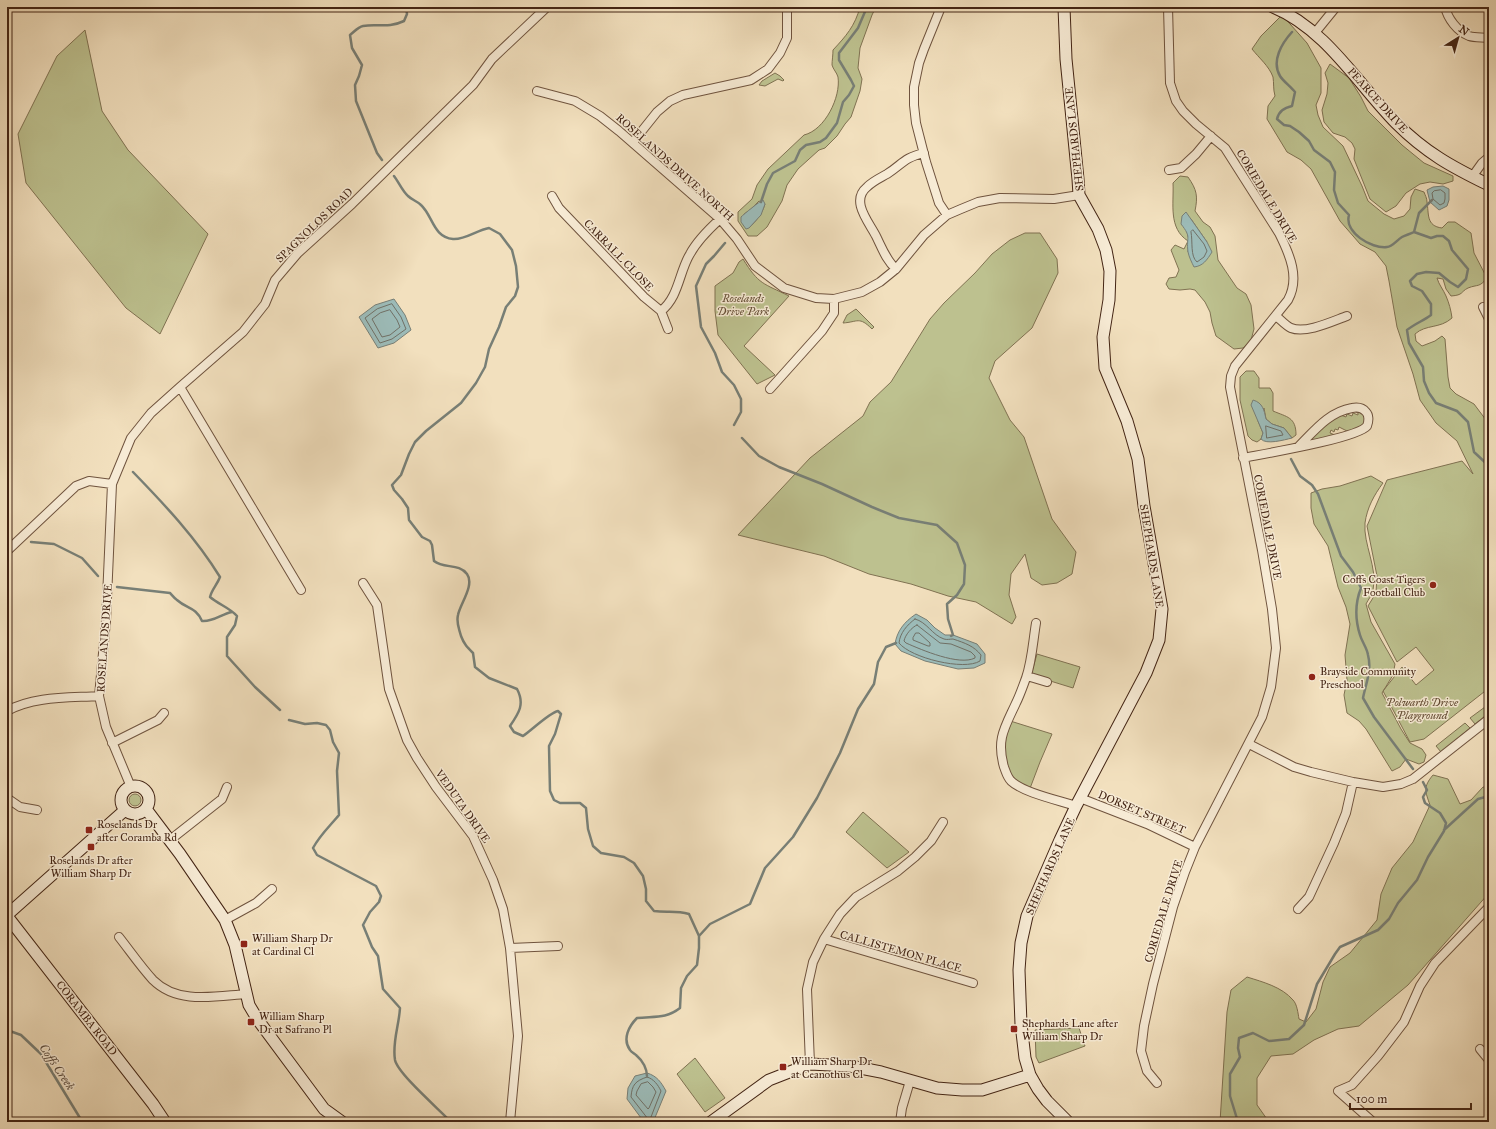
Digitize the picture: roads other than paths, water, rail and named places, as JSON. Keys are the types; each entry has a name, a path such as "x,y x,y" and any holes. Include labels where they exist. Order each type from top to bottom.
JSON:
{"street":[{"name":"SPAGNOLOS ROAD","path":"112,484 131,438 151,413 243,332 265,304 275,280 298,253 473,85 492,59 504,46 521,33 547,7"},
{"path":"633,142 657,112 670,101 683,95 751,80 768,69 780,53 786,38 787,7"},
{"path":"941,7 924,49 918,69 914,87 914,105 916,123 924,153 939,203 947,215"},
{"name":"SHEPHARDS LANE","path":"1064,7 1066,59 1079,195 1098,229 1106,250 1110,271 1109,300 1103,337 1105,368 1127,421 1138,459 1144,506 1162,609 1159,640 1146,673 1078,802 1057,847 1027,916 1021,943 1019,970 1021,1024 1025,1058 1030,1075 1047,1100 1068,1122"},
{"name":"CORIEDALE DRIVE","path":"1157,1083 1147,1071 1141,1051 1144,1026 1153,984 1173,907 1185,872 1196,847 1262,717 1272,686 1276,648 1272,609 1263,558 1230,388 1231,376 1235,366 1276,316 1293,290 1292,264 1286,248 1255,194 1225,148 1183,112 1172,92 1170,78 1168,7"},
{"name":"PEARCE DRIVE","path":"1272,7 1305,25 1339,57 1396,123 1423,147 1439,159 1489,185"},
{"path":"1314,34 1336,7"},
{"path":"1445,7 1446,14 1454,25 1469,36 1489,38"},
{"name":"ROSELANDS DRIVE NORTH","path":"538,91 575,101 600,116 633,142 720,219 737,239 755,266 784,288 799,294 816,298 834,299 862,292 880,282 896,269 924,235 947,215 978,202 1000,198 1054,199 1079,195"},
{"path":"1169,170 1181,168 1196,154 1211,136"},
{"path":"896,269 882,252 875,234 862,214 861,195 865,187 876,179 888,174 905,159 924,153"},
{"path":"1472,177 1482,163 1489,157"},
{"name":"CARRALL CLOSE","path":"552,196 559,208 623,276 644,297 661,311 668,328"},
{"path":"661,311 668,306 675,294 690,254 720,219"},
{"path":"770,389 822,331 834,313 834,299"},
{"path":"1483,307 1489,319"},
{"path":"1276,316 1290,328 1302,329 1316,327 1347,316"},
{"path":"180,387 300,590"},
{"path":"1244,458 1299,446 1360,431 1364,429 1368,422 1368,414 1362,408 1356,407 1334,414 1321,424 1299,446"},
{"path":"7,551 76,486 89,482 112,484"},
{"name":"ROSELANDS DRIVE","path":"112,484 106,622 99,696 106,727 112,744 131,786"},
{"name":"VEDUTA DRIVE","path":"363,583 377,605 389,689 402,728 417,758 436,787 473,836 493,880 503,909 510,948 518,1036 510,1122"},
{"name":"DORSET STREET","path":"1036,623 1027,676 1003,732 1002,752 1007,776 1023,789 1078,802 1147,824 1196,847"},
{"path":"1027,676 1047,682"},
{"path":"7,711 18,704 41,700 99,696"},
{"path":"112,744 158,720 164,713"},
{"path":"1249,744 1294,767 1353,782 1383,787 1401,784 1413,779 1489,719"},
{"path":"1298,909 1309,897 1334,843 1346,813 1353,782"},
{"path":"131,786 139,786 148,794 150,802 143,812 132,814 125,810 121,802 122,794 131,786"},
{"path":"170,840 222,799 227,787"},
{"path":"7,798 20,807 37,810"},
{"path":"146,809 170,840 226,920 235,945 249,1005 258,1020 310,1092 324,1109 341,1122"},
{"path":"7,915 125,810"},
{"path":"810,1064 807,989 813,962 824,939 840,914 856,897 898,871 915,857 931,841 943,822"},
{"path":"226,920 256,903 272,889"},
{"path":"1373,1122 1338,1091 1352,1085 1378,1056 1404,1022 1420,986 1435,963 1489,908"},
{"name":"CORAMBA ROAD","path":"7,915 149,1098 165,1122"},
{"path":"119,937 154,980 167,991 182,996 195,998 247,994"},
{"name":"CALLISTEMON PLACE","path":"824,939 973,983"},
{"path":"510,948 558,946"},
{"path":"1480,1049 1489,1060"},
{"path":"710,1122 769,1080 810,1064 850,1066 881,1072 938,1088 962,1090 982,1090 1030,1075"},
{"path":"900,1122 902,1108 910,1081"}],"water":[{"path":"1443,186 1449,189 1449,200 1447,206 1439,210 1430,202 1427,190 1433,187"},
{"path":"763,200 765,204 761,215 749,228 746,229 741,222 741,217"},
{"path":"1186,212 1207,242 1212,252 1204,262 1194,267 1188,252 1188,235 1181,224 1182,216"},
{"path":"394,299 405,315 411,330 394,343 378,348 359,317 375,305"},
{"path":"1253,400 1261,405 1266,419 1272,424 1284,428 1292,438 1271,442 1263,441 1261,439 1263,433 1251,405"},
{"path":"916,614 927,620 945,635 953,635 977,644 985,654 985,663 974,668 958,669 925,661 901,651 895,644 897,635 908,620"},
{"path":"647,1073 658,1080 666,1091 654,1120 644,1122 627,1099 628,1088 635,1076"}],"waterway":[{"path":"382,160 377,153 356,101 355,85 362,65 352,48 350,35 358,28 363,26 393,25 404,21 407,14 406,7"},
{"path":"761,202 767,184 773,173 795,161 800,150 806,145 820,142 826,138 837,123 843,102 854,86 839,60 839,53 858,28 867,7"},
{"path":"1292,32 1281,47 1277,58 1277,64 1280,76 1295,92 1292,106 1282,110 1277,119 1284,125 1290,126 1299,132 1309,141 1314,150 1330,162 1335,172 1334,190 1338,203 1349,215 1349,221 1355,233 1367,242 1381,247 1391,246 1402,237 1414,232 1431,238 1443,236 1449,241 1452,250 1468,269 1466,279 1458,287 1439,273 1426,272 1417,274 1410,281 1412,286 1422,291 1431,304 1431,315 1407,330 1409,343 1423,367 1424,381 1429,393 1436,403 1457,411 1468,422 1474,452 1489,466"},
{"path":"394,176 406,194 425,210 441,234 446,237 458,239 489,228 500,234 512,250 516,266 518,287 515,296 506,307 489,349 485,367 476,383 461,403 426,431 415,442 401,475 392,485 394,490 408,508 409,520 422,537 430,541 434,561 442,565 460,568 469,578 468,589 457,618 458,626 463,641 473,653 475,667 489,678 517,689 521,699 521,704 518,713 510,726 514,732 523,736 554,712 558,711 561,714 555,734 549,746 550,791 554,800 560,803 580,803 586,808 588,829 593,846 601,853 624,857 634,863 643,876 646,889 646,901 654,911 689,914 699,936 697,965 687,976 681,988 680,1008 670,1014 637,1018 629,1029 627,1037 628,1046 643,1063 647,1076"},
{"path":"1414,232 1419,213 1432,200"},
{"path":"725,243 706,264 696,286 701,327 715,353 722,372 734,385 741,399 741,412 734,425"},
{"path":"742,438 759,456 779,467 899,518 937,525 957,543 965,565 964,584 957,595 947,604 948,619 953,635 951,636"},
{"path":"1291,459 1300,476 1312,485 1318,494 1341,556 1353,572 1361,588 1357,605 1357,623 1369,661 1368,676 1363,698 1374,717 1413,769"},
{"path":"133,472 190,535 220,577 210,597 237,616 235,625 227,637 227,656 255,687 280,710"},
{"path":"31,542 54,544 82,558 98,576"},
{"path":"117,587 170,593 181,603 197,613 202,621 214,619 232,612"},
{"path":"699,936 710,924 750,904 765,868 793,837 817,798 840,753 858,709 874,684 878,662 886,647 896,643"},
{"path":"289,720 305,724 317,723 326,725 330,730 333,742 339,753 337,771 339,815 313,848 317,855 376,886 381,896 379,902 370,912 363,925 372,947 378,956 383,989 400,1008 394,1047 395,1060 403,1074 411,1083 451,1122"},
{"path":"1238,1122 1230,1096 1230,1074 1240,1057 1238,1048 1239,1038 1253,1033 1269,1041 1289,1039 1304,1025 1317,984 1340,947 1378,930 1389,919 1398,903 1417,880 1428,857 1444,831 1446,823 1440,813 1425,803 1423,797 1427,790 1423,782"},
{"path":"1444,830 1478,799 1489,796"},
{"name":"Coffs Creek","path":"7,1030 21,1035 41,1054 80,1118 85,1122"}],"place":[{"name":"Coffs Coast Tigers Football Club","path":"1433,585"},
{"name":"Brayside Community Preschool","path":"1312,677"},
{"name":"Roselands Dr after Coramba Rd","path":"89,830"},
{"name":"Roselands Dr after William Sharp Dr","path":"91,847"},
{"name":"William Sharp Dr at Cardinal Cl","path":"244,944"},
{"name":"William Sharp Dr at Safrano Pl","path":"251,1022"},
{"name":"Shephards Lane after William Sharp Dr","path":"1014,1029"},
{"name":"William Sharp Dr at Ceanothus Cl","path":"783,1067"}],"park label":[{"name":"Roselands Drive Park","path":"743,304"},
{"name":"Polwarth Drive Playground","path":"1422,708"}]}
